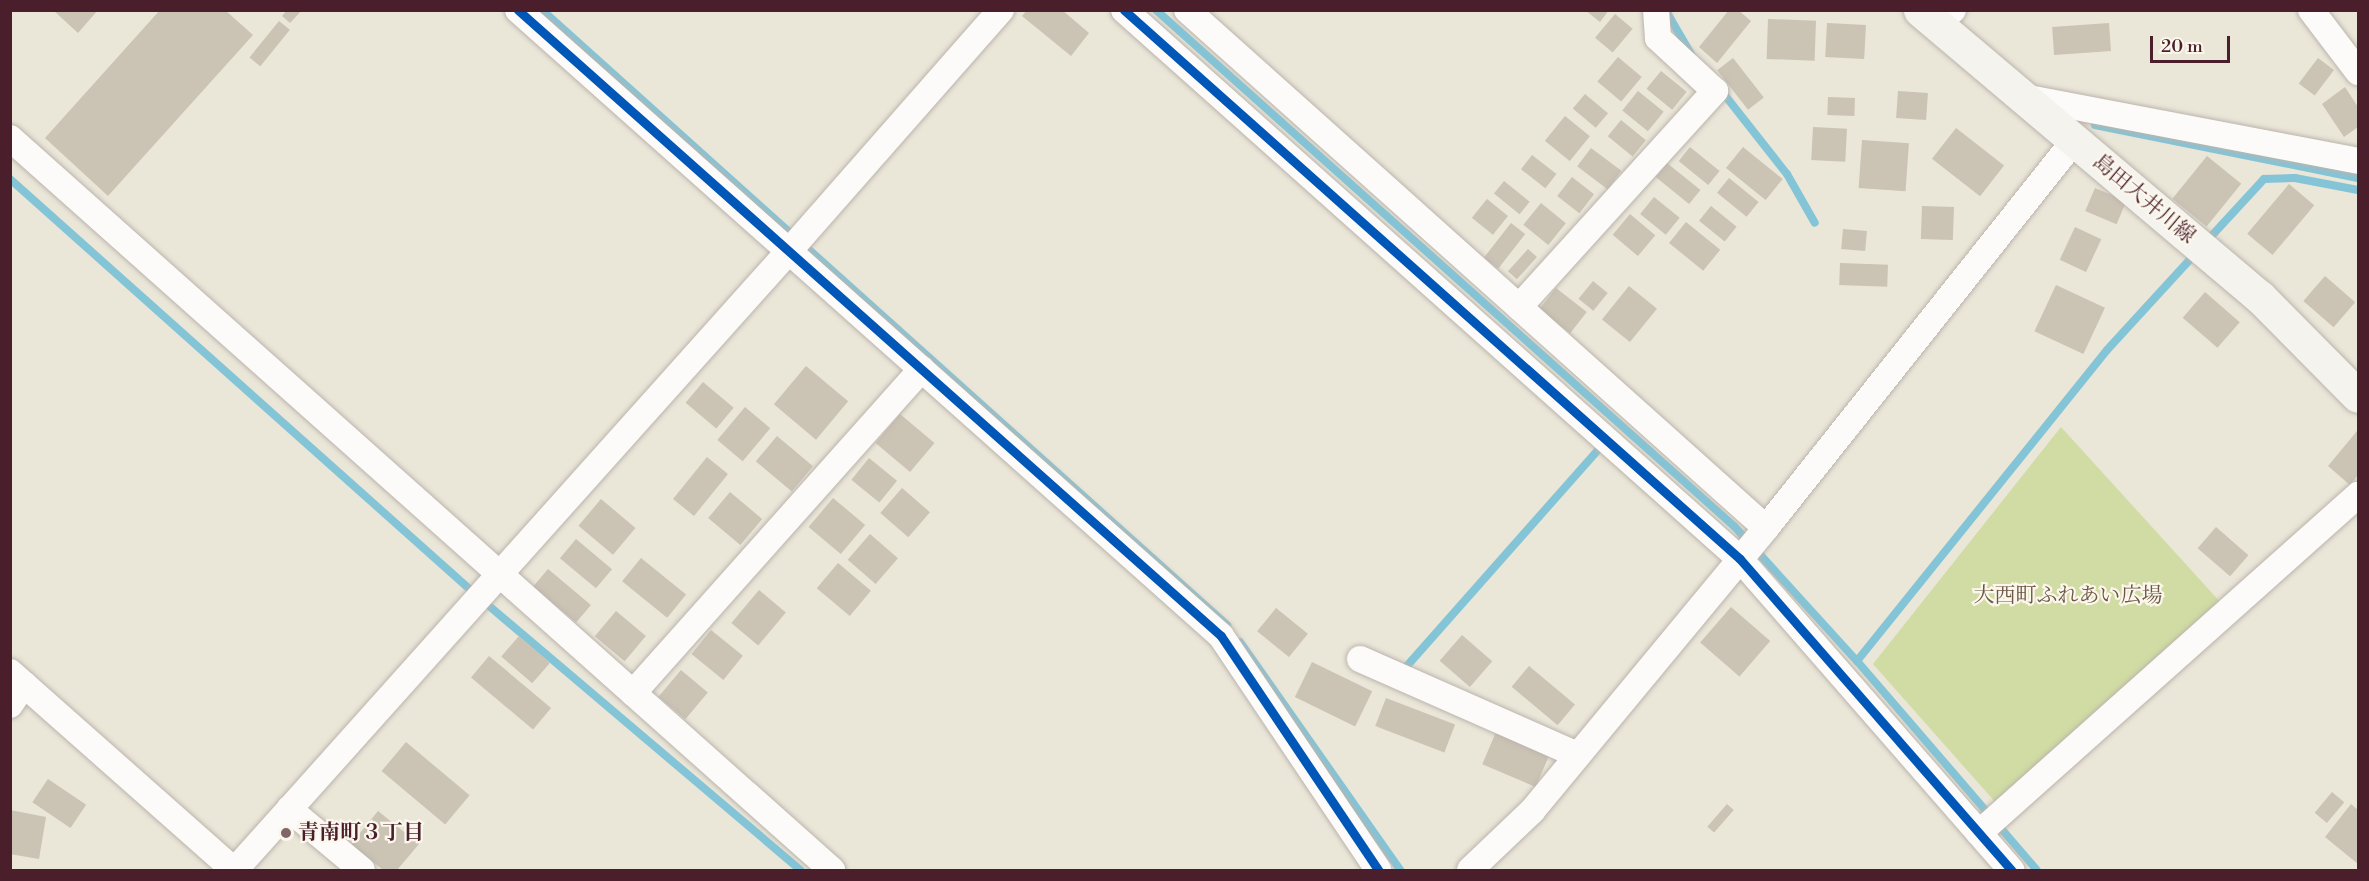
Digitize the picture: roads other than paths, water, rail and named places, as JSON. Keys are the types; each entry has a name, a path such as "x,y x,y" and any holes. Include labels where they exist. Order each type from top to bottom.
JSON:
{"main road":[{"name":"島田大井川線","path":"1936,15 2022,97 2260,297 2358,396"}],"street":[{"path":"518,10 1221,636 1378,870"},
{"path":"10,705 17,678 234,870 790,250 1000,10"},
{"path":"1124,10 1740,559 2011,870"},
{"path":"1188,10 1766,528"},
{"path":"1519,307 1715,92 1658,38 1656,10"},
{"path":"2311,10 2358,72"},
{"path":"2022,97 2358,161"},
{"path":"10,138 832,870"},
{"path":"1470,870 1532,811 1766,528 2074,141"},
{"path":"633,693 922,369"},
{"path":"1978,833 2358,495"},
{"path":"1360,659 1578,755"},
{"path":"289,809 362,870"}],"waterway":[{"path":"542,10 1227,625"},
{"path":"1156,10 1734,526 1857,661 2107,350 2196,253"},
{"path":"1666,11 1691,54"},
{"path":"1720,89 1787,174 1815,223"},
{"path":"2095,125 2358,178"},
{"path":"2205,243 2264,179 2295,178 2358,190"},
{"path":"10,179 475,594 801,870"},
{"path":"1406,667 1598,450"},
{"path":"1240,642 1400,870"},
{"path":"1857,661 2037,870"}],"place":[{"name":"青南町３丁目","path":"286,833"}],"park label":[{"name":"大西町ふれあい広場","path":"2068,596"}]}
